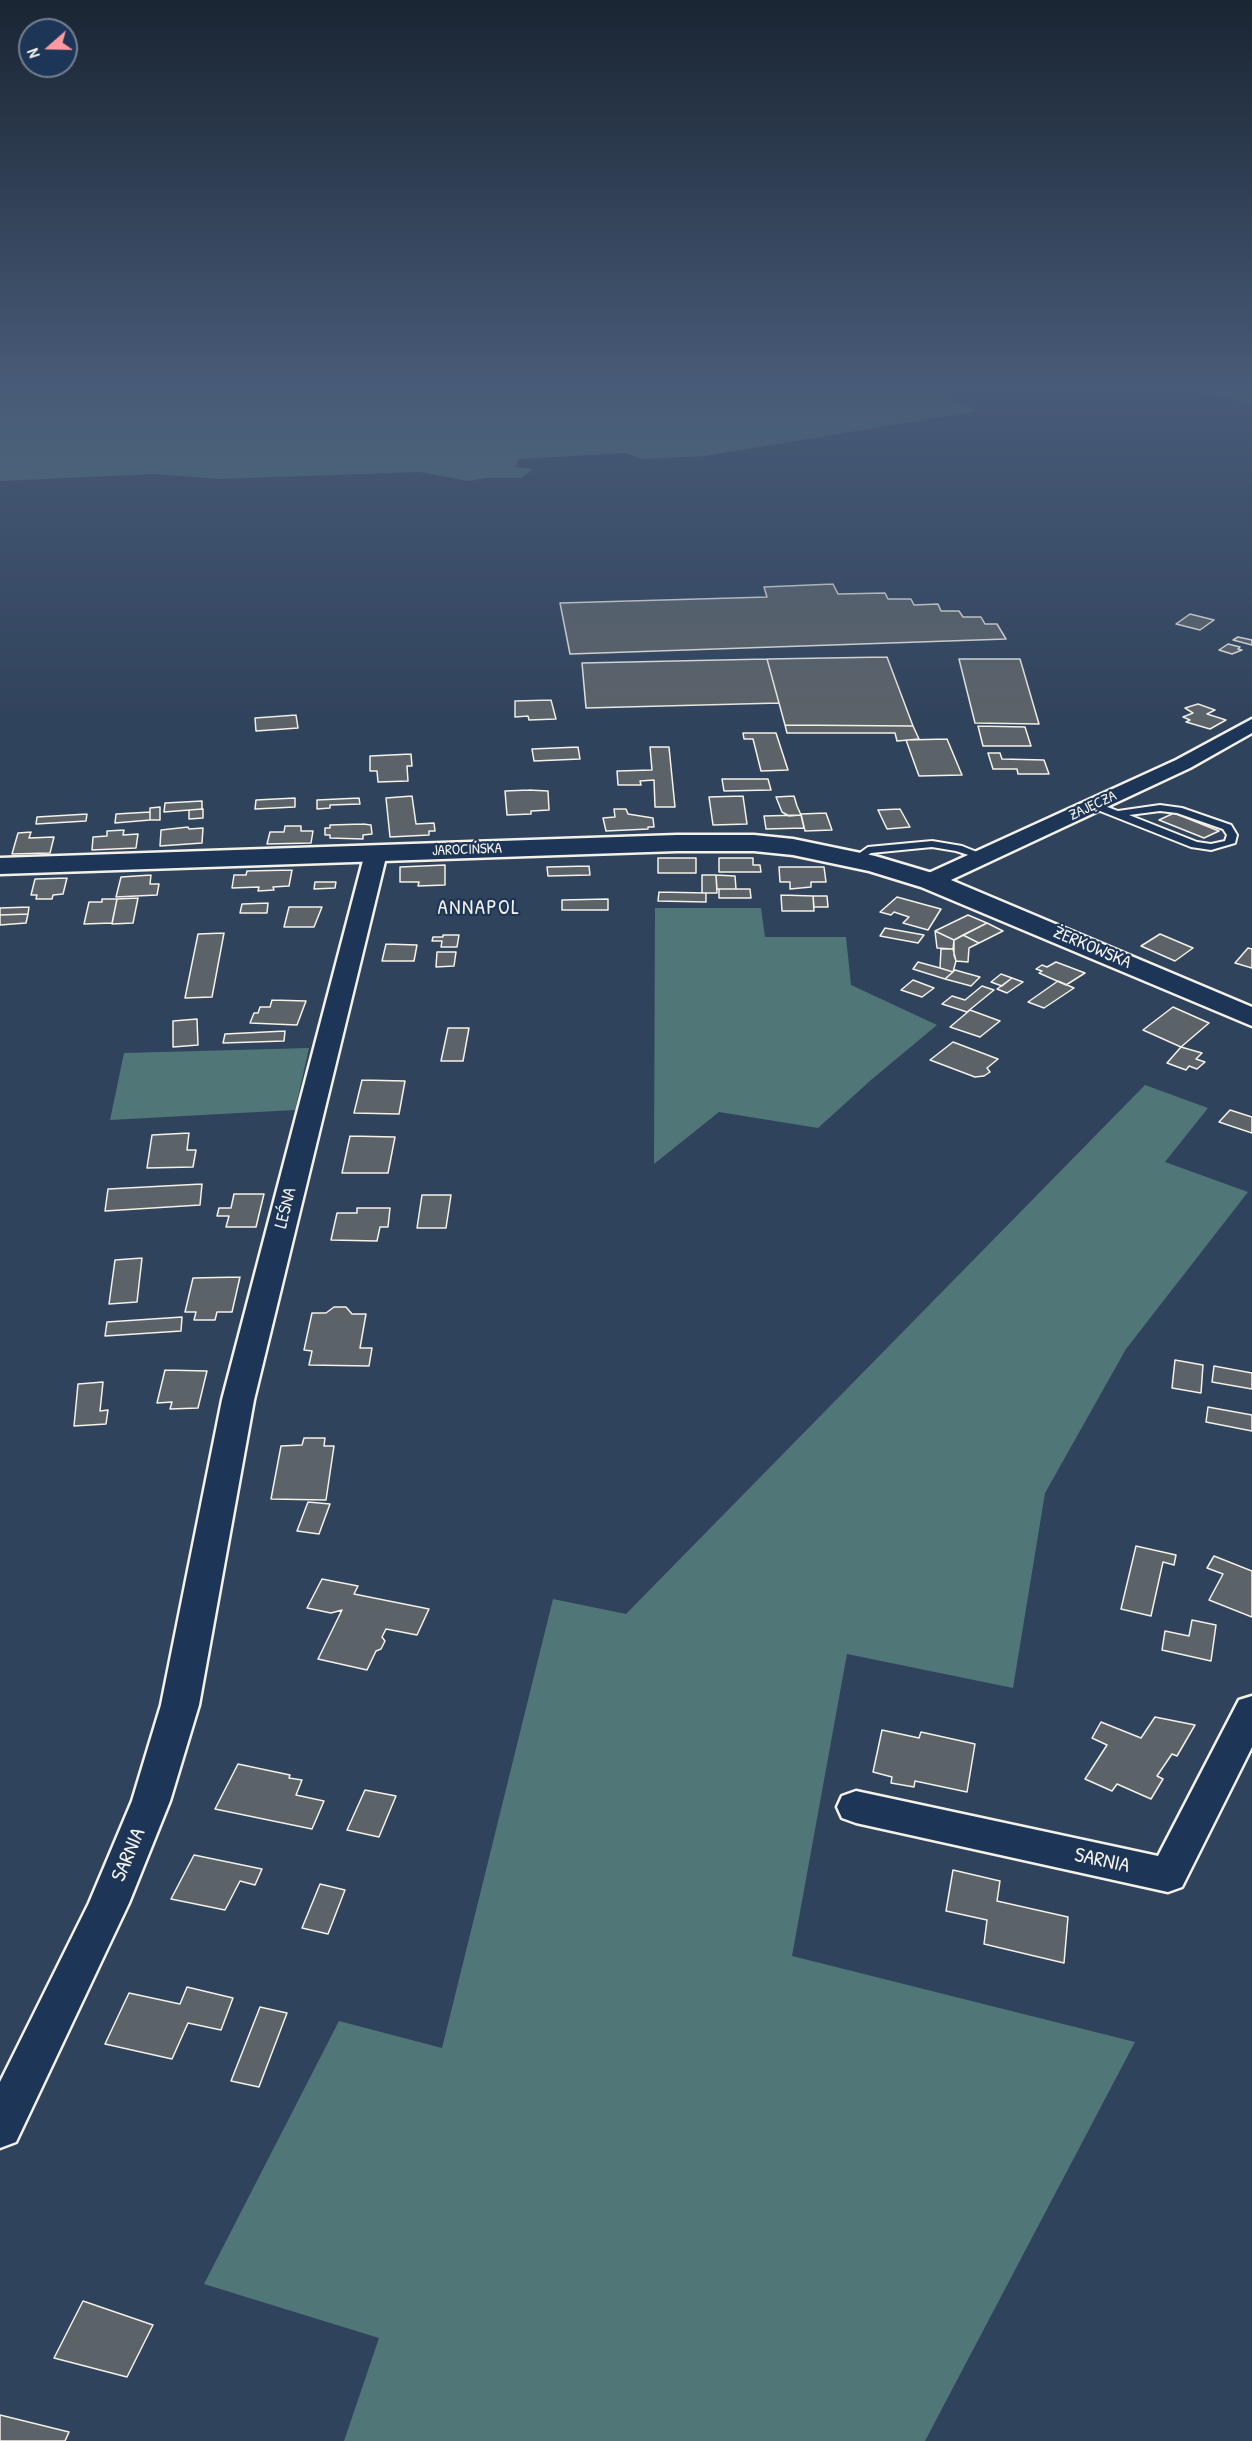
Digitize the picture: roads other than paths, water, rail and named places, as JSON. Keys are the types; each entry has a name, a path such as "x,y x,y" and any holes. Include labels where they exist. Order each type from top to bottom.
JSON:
{"street":[{"name":"ZAJĘCZA","path":"930,881 1183,764 1252,724"},
{"name":"JAROCIŃSKA","path":"0,866 754,843 804,849 855,860 930,881"},
{"name":"LEŚNA","path":"206,1565 238,1400 376,853"},
{"name":"ŻERKOWSKA","path":"930,881 1252,1017"},
{"name":"SARNIA","path":"0,2128 109,1904 151,1801 180,1705 206,1565"},
{"name":"SARNIA","path":"856,1807 1168,1875 1252,1710"}],"lane":[{"path":"1094,805 1195,845 1211,847 1230,843 1232,834 1227,826 1178,810 1160,808 1117,814"},
{"path":"855,860 868,850 876,848 932,844 958,848 984,857"}],"district":[{"name":"ANNAPOL","path":"479,908"}]}
